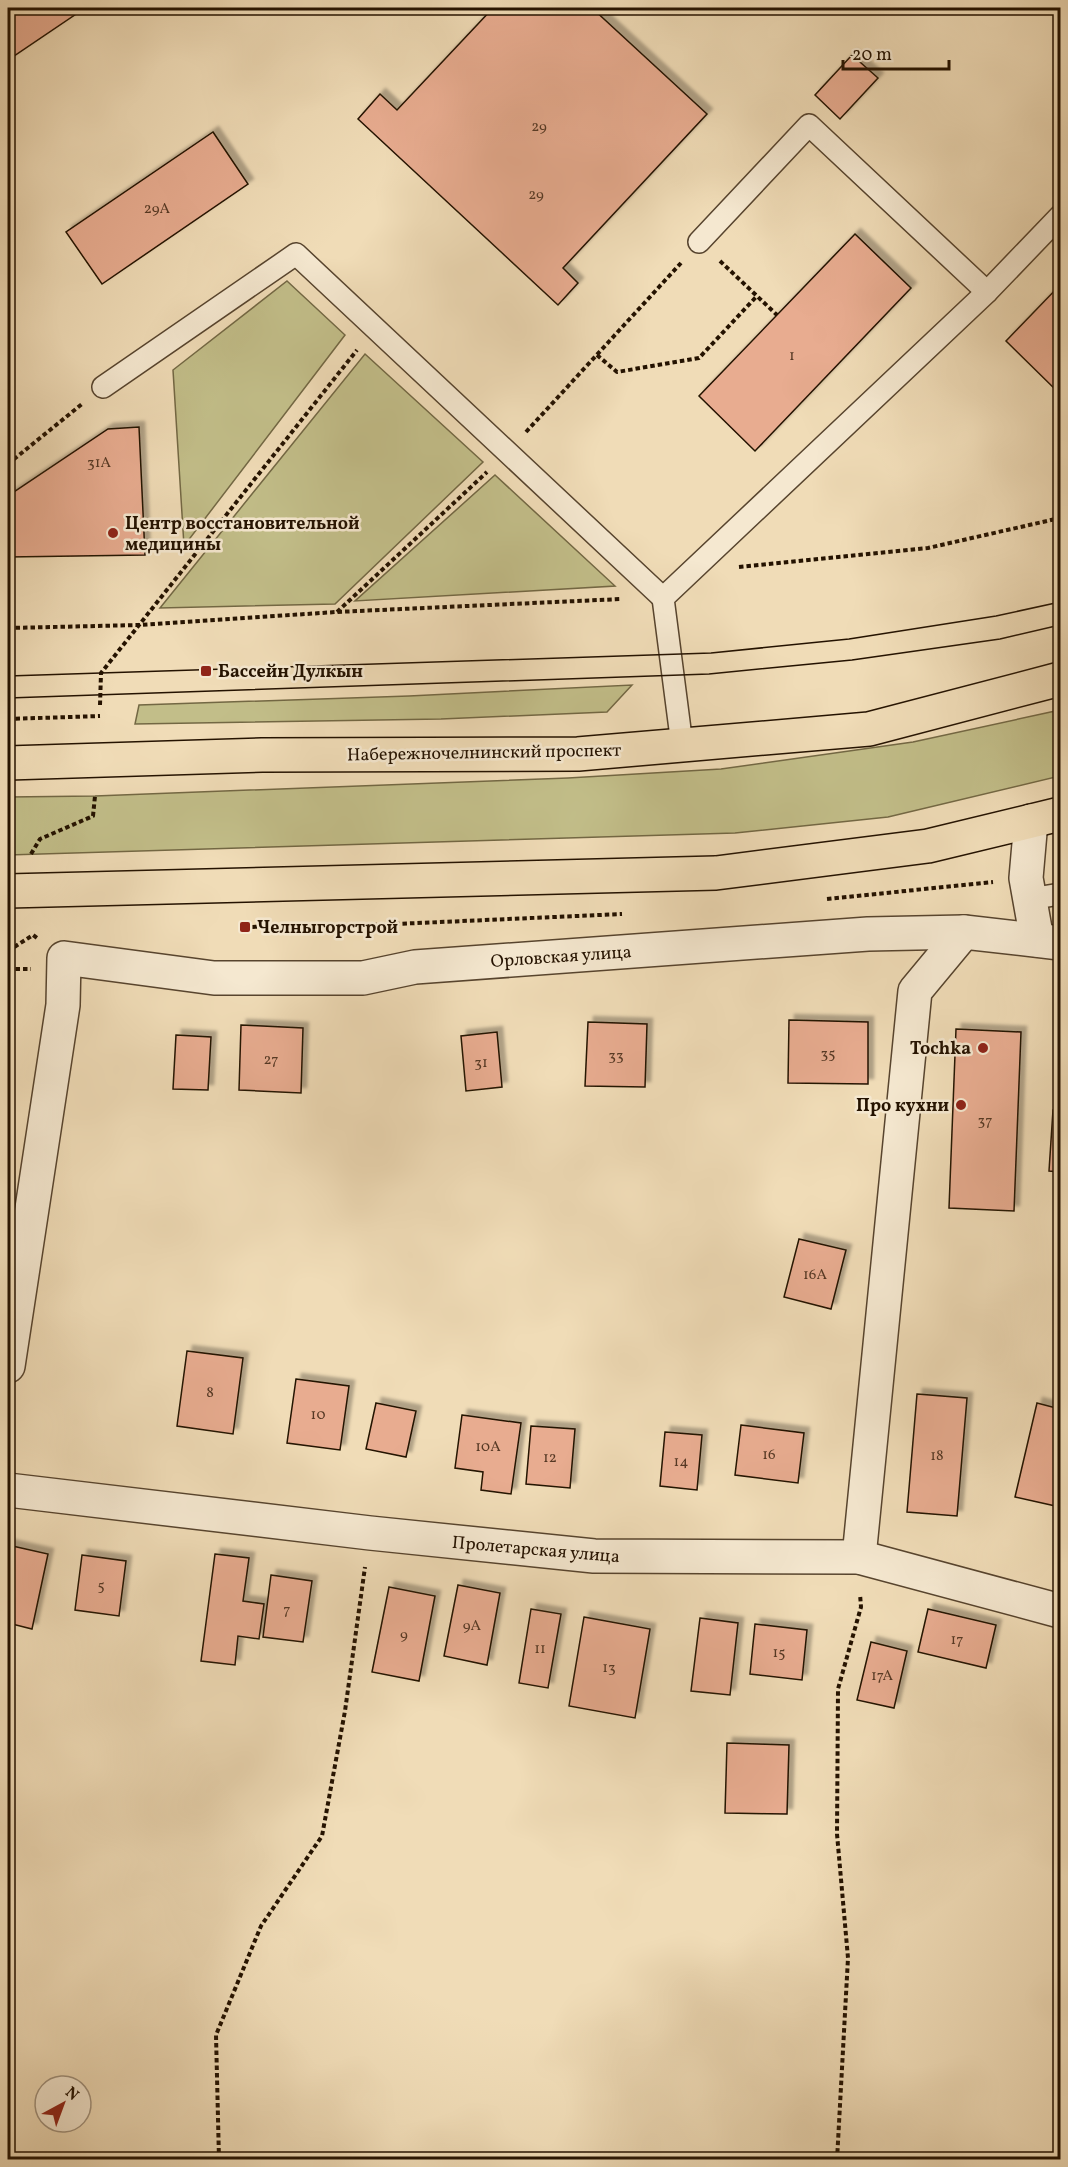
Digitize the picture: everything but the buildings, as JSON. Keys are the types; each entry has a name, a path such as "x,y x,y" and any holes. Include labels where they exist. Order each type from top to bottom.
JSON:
{"main road":[{"name":"Набережночелнинский проспект","path":"8,763 262,755 578,754 869,729 1060,679"},
{"path":"8,891 716,873 928,846 1046,817"}],"street":[{"path":"1046,817 1026,878 1045,896 1049,942"},
{"path":"859,1557 915,991 964,932"},
{"name":"Орловская улица","path":"8,1365 63,1005 64,958 214,978 363,978 415,967 868,934 964,932 1049,942"},
{"name":"Пролетарская улица","path":"8,1490 370,1533 594,1556 859,1557 1060,1611"}],"lane":[{"path":"699,242 809,125 987,292"},
{"path":"663,598 987,292 1060,216"},
{"path":"103,387 296,254 663,598 682,745"}],"path":[{"path":"699,242 777,315"},
{"path":"597,355 617,372 699,357 757,296"},
{"path":"100,705 100,673 374,328"},
{"path":"8,464 103,387"},
{"path":"730,568 928,548 1060,518"},
{"path":"8,628 140,625 348,612 663,598"},
{"path":"8,719 100,716"},
{"path":"31,854 39,839 93,816 96,796"},
{"path":"8,951 33,935"},
{"path":"219,2160 216,2035 261,1926 322,1836 345,1711 370,1533"},
{"path":"837,2160 848,1958 837,1834 838,1689 861,1607 859,1557"}],"shaded area":[{"path":"287,281 345,335 184,546 173,370"},
{"path":"365,354 483,462 335,604 160,608"},
{"path":"495,475 615,586 355,601"},
{"path":"632,685 607,712 441,719 135,724 139,705 409,696"},
{"path":"1060,710 1060,776 888,817 735,833 8,855 8,797 95,796 568,778 721,769 913,742"}],"tram line":[{"path":"8,676 711,653 849,639 996,616 1060,602"},
{"path":"8,698 709,674 852,660 1000,639 1060,625"}],"place":[{"name":"Центр восстановительной медицины","path":"113,533"},
{"name":"Бассейн Дулкын","path":"206,671"},
{"name":"Челныгорстрой","path":"245,927"},
{"name":"Tochka","path":"983,1048"},
{"name":"Про кухни","path":"961,1105"}]}
